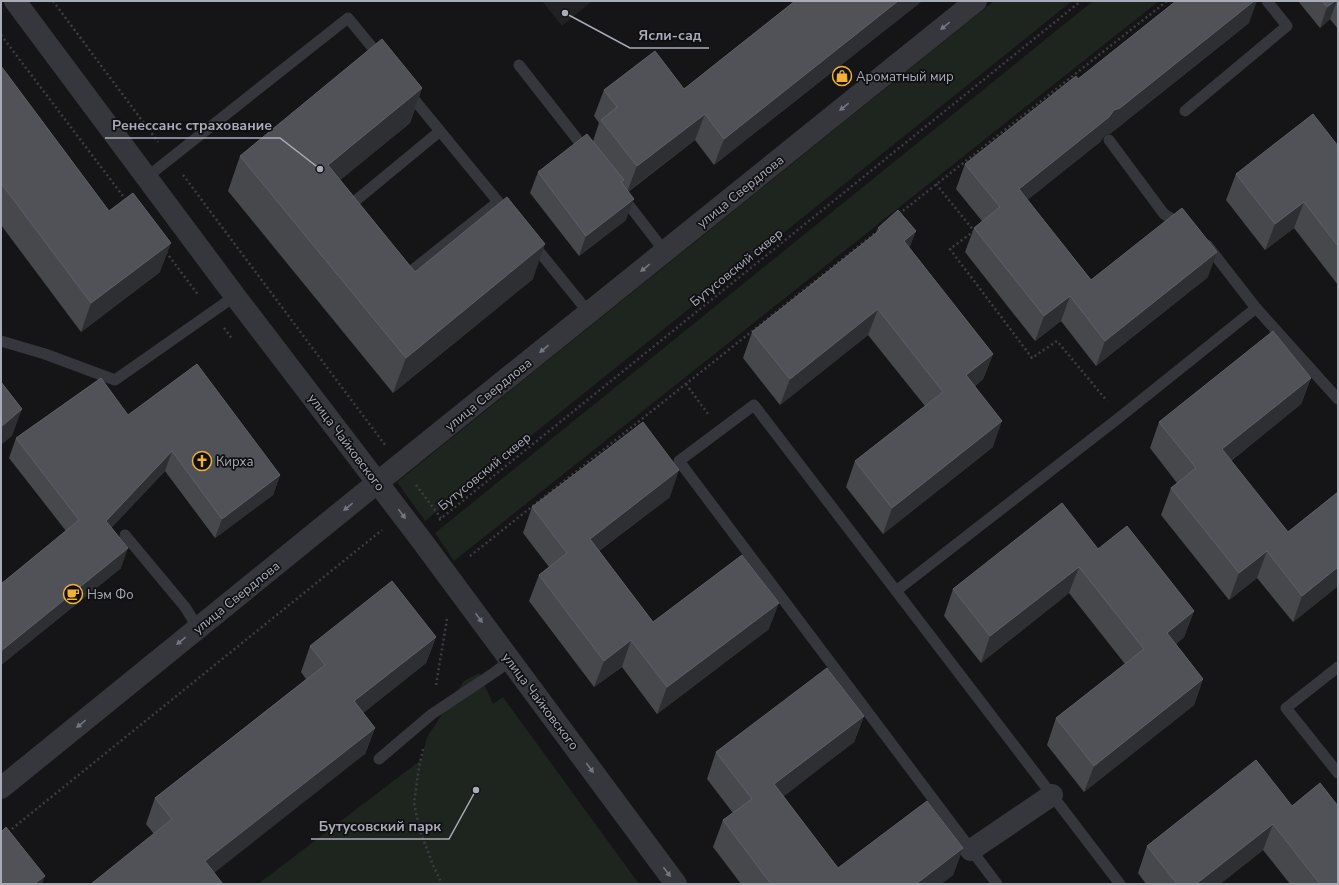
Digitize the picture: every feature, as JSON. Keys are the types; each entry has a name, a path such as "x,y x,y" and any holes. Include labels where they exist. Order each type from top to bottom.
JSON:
{"street":[{"name":"улица Чайковского","path":"15,1 235,296 419,537 676,884"},
{"name":"улица Свердлова","path":"1,788 976,1"},
{"path":"971,850 1052,795"}],"lane":[{"path":"1185,111 1287,26 1267,1"},
{"path":"147,177 348,18 387,66"},
{"path":"519,65 593,159"},
{"path":"401,83 518,226"},
{"path":"357,218 348,207 440,131"},
{"path":"1109,140 1164,214 1196,233 1256,308 1338,399"},
{"path":"617,191 665,252"},
{"path":"396,264 405,276 498,202"},
{"path":"528,238 589,313"},
{"path":"1,341 45,354 115,380 235,296"},
{"path":"896,592 1120,417 1256,308"},
{"path":"997,884 679,461 754,404 1120,884"},
{"path":"124,535 185,607 198,628"},
{"path":"379,759 432,714 510,661"},
{"path":"1338,667 1286,708 1338,773"}],"path":[{"path":"54,1 170,159 441,518"},
{"name":"Бутусовский сквер","path":"419,537 1081,1"},
{"path":"894,218 1167,1"},
{"path":"936,184 974,231 950,249 1032,358 1057,340 1120,417"},
{"path":"470,556 881,228"},
{"path":"686,384 720,430"},
{"path":"7,832 383,530"},
{"path":"442,884 420,831 414,803 419,767 432,714 447,616"}],"shaded area":[{"path":"542,1 592,1 562,26"},
{"path":"994,1 1072,1 425,521 397,482"},
{"path":"1093,1 1159,1 454,561 435,533"},
{"path":"479,673 493,704 503,697 639,884 258,884 421,760 427,737 464,681"}],"building":[{"path":"795,1 898,1 724,139 705,114 637,166 601,120 617,107 604,90 655,51 684,89"},
{"path":"1176,1 1254,1 1120,108 1114,110 1109,117 1019,189 1091,280 1182,208 1217,252 1105,341 1070,296 1044,316 974,228 1000,207 965,164 1076,76 1078,79"},
{"path":"1322,1 1335,1 1327,7"},
{"path":"382,39 422,88 328,165 415,272 507,197 545,244 406,358 240,156"},
{"path":"1,66 109,211 133,193 171,243 91,303 1,183"},
{"path":"1313,114 1338,146 1338,246 1304,202 1275,224 1236,174"},
{"path":"587,134 624,180 621,182 634,199 586,236 538,172"},
{"path":"898,210 916,231 904,241 993,354 966,375 1002,421 892,508 855,461 943,392 878,309 790,379 752,332 880,230 878,228"},
{"path":"1273,331 1311,378 1222,449 1288,532 1338,492 1338,567 1302,596 1267,551 1239,573 1171,488 1196,468 1159,422"},
{"path":"197,364 280,475 222,519 172,451 106,521 128,548 1,651 1,584 79,520 16,438 101,378 128,415"},
{"path":"1,382 22,409 1,427"},
{"path":"643,422 679,470 590,539 653,622 742,555 779,603 667,687 631,640 604,661 539,575 567,553 532,507"},
{"path":"1062,503 1098,549 1127,526 1194,611 1167,633 1203,679 1094,766 1056,718 1144,649 1079,567 990,636 953,589"},
{"path":"392,581 436,637 354,701 375,728 205,861 223,884 91,884 172,819 155,798 325,665 310,646"},
{"path":"827,668 864,716 774,784 838,868 927,801 963,848 916,884 771,884 723,820 752,799 716,752"},
{"path":"1256,760 1292,806 1320,783 1338,806 1338,884 1320,884 1273,824 1196,884 1177,884 1147,846"},
{"path":"6,827 45,876 34,884 1,884 1,832"}],"place":[{"name":"Ясли-сад","path":"565,13"},
{"name":"Ароматный мир","path":"842,76"},
{"name":"Ренессанс страхование","path":"320,169"},
{"name":"Кирха","path":"202,461"},
{"name":"Нэм Фо","path":"73,594"},
{"name":"Бутусовский парк","path":"476,790"}]}
